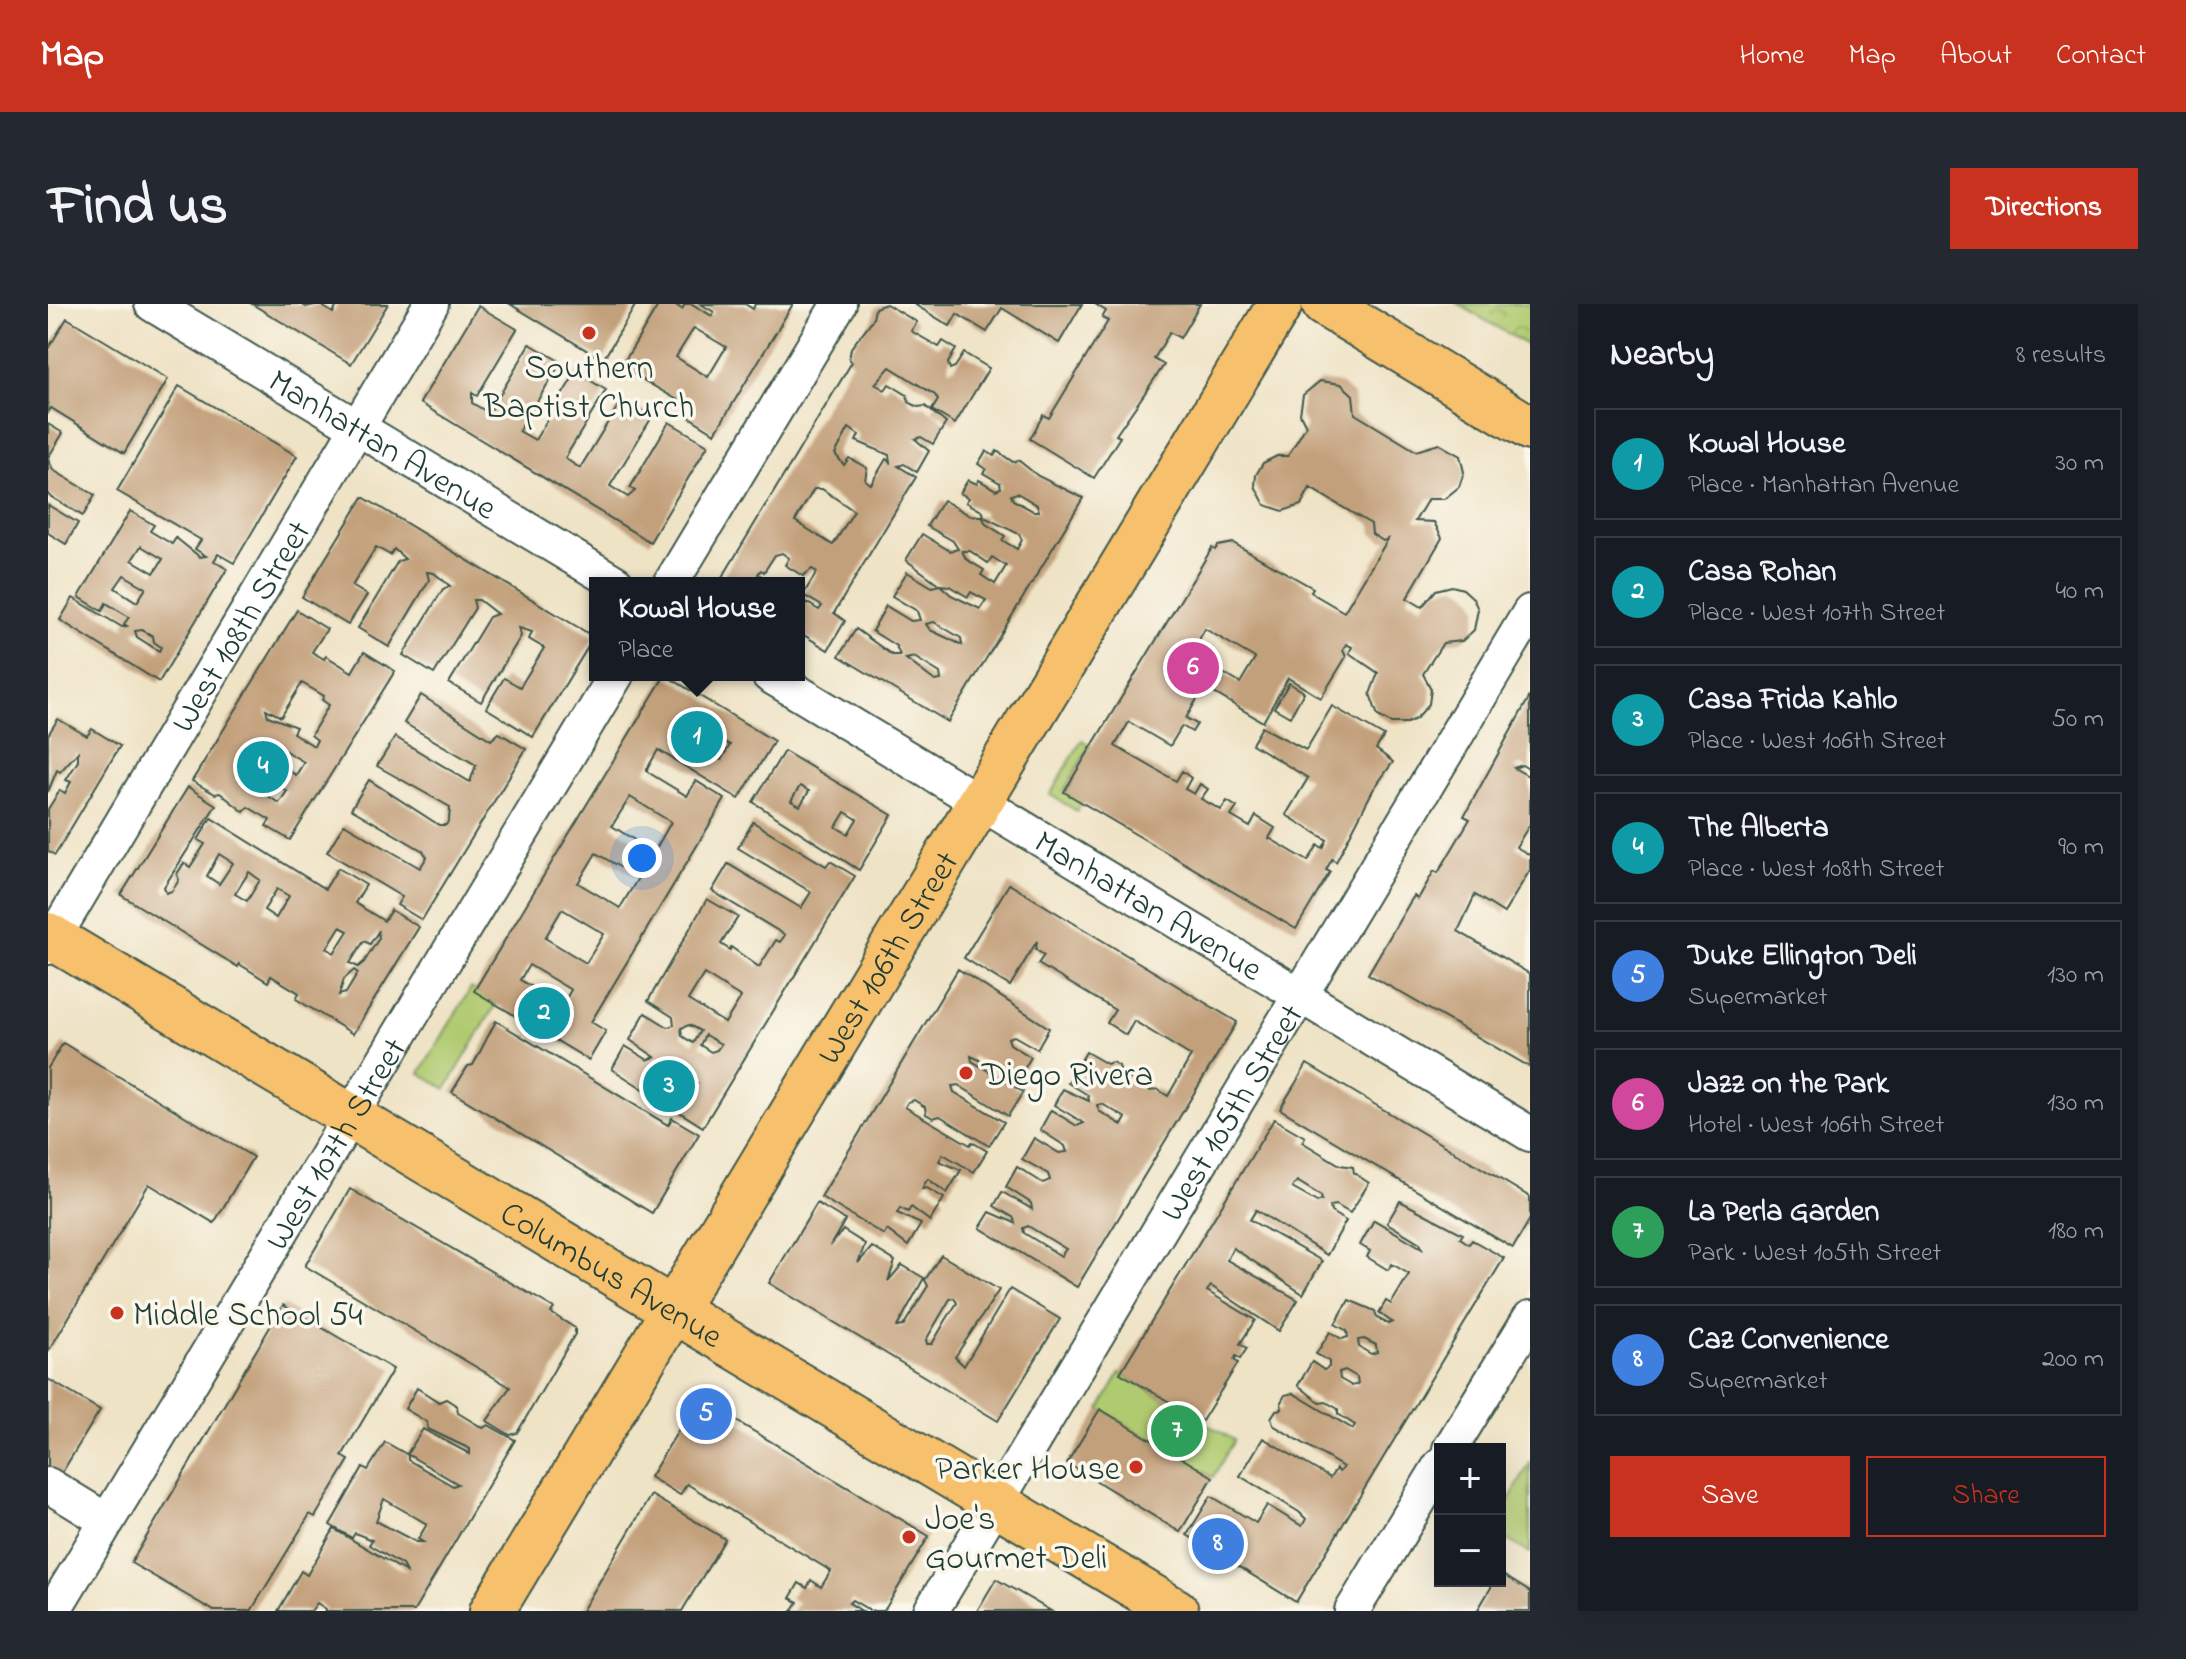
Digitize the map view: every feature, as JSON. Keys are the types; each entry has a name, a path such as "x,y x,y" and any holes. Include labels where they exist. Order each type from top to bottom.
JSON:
{"main road":[{"name":"West 106th Street","path":"492,1611 1280,304"},
{"path":"1324,304 1530,428"},
{"name":"Columbus Avenue","path":"50,940 674,1308 1176,1611"}],"street":[{"name":"Manhattan Avenue","path":"152,304 606,577"},
{"name":"West 108th Street","path":"50,940 431,304"},
{"path":"675,577 839,304"},
{"name":"West 105th Street","path":"931,1611 1530,612"},
{"name":"West 107th Street","path":"53,1611 612,681"},
{"name":"Manhattan Avenue","path":"779,681 1530,1134"},
{"path":"1454,1443 1530,1318"},
{"path":"1352,1611 1434,1476"},
{"path":"48,1485 107,1521"}],"green space":[{"path":"1458,304 1530,304 1530,347"},
{"path":"1082,740 1090,745 1064,791 1082,802 1077,811 1050,795"},
{"path":"471,988 496,1004 446,1089 420,1073"},
{"path":"1120,1373 1234,1440 1213,1477 1100,1409"},
{"path":"1530,1463 1530,1553 1506,1539 1506,1505"}],"building":[{"path":"252,304 301,304 306,307 319,304 333,313 338,304 388,304 351,364"},
{"name":"Southern Baptist Church","path":"510,304 631,304 635,306 603,360"},
{"path":"659,304 674,304 682,309 685,304 692,304 712,316 714,312 701,304 745,304 753,309 755,304 793,304 715,433 689,417 695,407 621,367","holes":["694,328 726,347 708,377 676,357"]},
{"path":"886,304 917,322 911,331 939,347 943,341 956,349 948,363 950,369 955,367 964,353 989,368 955,424 932,410 938,400 935,395 890,367 875,384 885,390 889,384 907,395 909,402 918,407 925,406 946,423 933,444 921,437 915,439 929,451 917,472 904,464 898,466 916,477 834,613 845,621 828,650 805,636 805,602 819,610 822,606 805,596 817,572 812,569 803,576 785,565 789,558 782,553 775,555 764,572 761,570 758,574 763,577 723,577 852,362 849,360 851,348 873,319 875,308","holes":["849,428 859,435 856,441 889,455 890,462 886,459 871,484 865,480 867,468 849,458 844,465 835,454","814,489 822,489 854,511 833,545 795,521"]},
{"path":"914,304 1082,304 1059,343 1002,308 987,332 957,314 950,326"},
{"path":"1095,304 1200,304 1180,338 1170,332 1154,359 1164,365 1116,435 1120,437 1094,478 1030,439 1043,415 1049,418 1108,321 1102,318 1106,311"},
{"path":"478,306 517,329 477,396 472,393 472,403 489,413 530,344 561,362 519,431 535,440 576,372 606,390 565,458 580,468 622,399 652,417 610,486 628,497 635,491 630,488 669,422 708,445 650,542 420,403"},
{"path":"67,318 168,379 124,453 51,408 48,413 48,349"},
{"path":"1320,381 1341,384 1353,395 1355,414 1416,451 1439,444 1460,456 1464,472 1459,487 1444,499 1428,499 1415,521 1434,522 1442,538 1407,598 1422,607 1436,590 1452,586 1463,589 1473,598 1478,609 1474,630 1462,641 1443,643 1423,674 1431,689 1429,704 1416,719 1407,723 1391,723 1378,716 1370,694 1378,673 1349,653 1352,647 1346,644 1343,650 1346,657 1321,698 1288,678 1263,722 1204,687 1186,718 1197,724 1192,732 1182,726 1170,746 1129,722 1115,746 1176,781 1182,771 1191,778 1185,789 1194,794 1200,784 1208,789 1201,799 1221,810 1227,801 1237,807 1231,816 1250,827 1256,816 1275,828 1269,838 1308,861 1318,845 1323,848 1327,840 1286,815 1308,778 1252,744 1262,727 1306,750 1332,706 1384,736 1376,749 1393,762 1373,790 1336,862 1332,859 1326,870 1330,872 1296,929 1064,792 1212,548 1215,550 1218,546 1233,543 1313,588 1311,591 1315,595 1344,612 1388,539 1383,541 1372,534 1371,524 1310,488 1301,505 1283,511 1265,505 1255,486 1256,475 1263,463 1277,456 1288,456 1306,426 1300,414 1303,395","holes":["1205,629 1255,658 1240,683 1191,654"]},
{"path":"179,386 297,456 234,563 218,554 214,561 227,569 159,682 60,620 73,598 122,627 127,626 124,624 129,617 106,603 102,611 79,597 130,511 154,525 150,531 172,544 176,538 200,557 206,556 195,549 201,540 117,491","holes":["141,546 163,559 154,573 132,560","124,575 146,588 137,602 115,588","142,630 153,636 154,642 161,647 159,651 137,637 135,631"]},
{"path":"48,424 63,433 48,458"},
{"path":"986,451 994,456 997,451 1013,462 1018,460 1038,476 1083,498 948,722 839,656 856,629 892,655 900,655 896,646 872,631 886,606 911,621 920,620 917,611 892,596 907,572 932,587 940,585 906,560 922,534 950,551 958,549 953,541 927,526 943,500 971,516 982,516 986,524 1005,536 1002,540 1017,549 1022,540 1019,534 984,517 983,512 966,502 969,498 960,493 968,480 977,484 979,480 996,490 1001,488 1000,483 983,473 986,469 978,464","holes":["1017,493 1037,505 1039,511 1013,500 1011,495","962,551 970,551 988,563 992,557 1006,566 995,584 981,575 984,570 966,559","940,585 949,586 968,597 971,592 986,600 980,609 951,595","934,622 961,638 962,645 930,630 926,624","914,657 940,673 941,680 935,681 906,659"]},
{"path":"48,459 53,470 95,495 83,516 48,495"},
{"path":"363,497 589,634 589,645 533,737 486,708 504,678 520,687 544,648 529,639 532,632 519,628 521,636 481,702 449,683 489,617 497,614 479,600 473,600 475,608 434,674 403,655 443,589 450,586 434,573 427,572 429,580 389,647 358,628 398,561 405,559 394,549 390,555 376,547 352,586 367,595 348,625 302,597"},
{"path":"48,505 78,523 66,544 48,533"},
{"path":"297,610 327,629 312,652 324,659 326,656 352,672 364,652 395,671 290,840 266,826 270,820 248,807 244,812 220,793 215,794 192,781","holes":["302,683 324,696 322,700 329,705 311,735 317,740 314,746 293,733 296,727 268,716 266,709 281,717","282,749 304,762 296,775 275,762","265,778 287,791 279,803 258,790"]},
{"path":"661,681 675,681 774,741 739,799 658,750 646,771 687,796 696,781 725,799 591,1022 606,1031 589,1060 474,991","holes":["722,741 730,745 721,760 705,751 710,742 718,747","630,797 671,822 654,852 612,826","596,853 638,878 620,908 578,883","562,909 604,934 586,963 545,938","529,965 571,990 562,1005 520,980"]},
{"path":"1289,683 1304,692 1290,717 1274,708"},
{"path":"421,695 491,740 499,733 526,749 422,920 397,905 402,897 327,852 344,824 420,868 427,857 423,851 351,809 369,780 439,825 446,825 450,807 377,766 395,737 470,782 476,765 404,723"},
{"path":"1530,696 1530,770 1522,765 1514,768 1530,777 1530,824 1516,847 1530,855 1530,870 1504,913 1475,895 1458,931 1530,974 1530,1067 1368,974 1410,902 1414,896 1418,899 1434,871 1438,873 1470,819 1464,816"},
{"path":"58,719 87,736 92,729 120,746 55,855 48,851 48,809 60,790 65,793 71,782 66,780 78,761 78,752 60,772 57,770 48,792 48,735"},
{"path":"784,751 892,815 859,870 753,802","holes":["800,786 809,791 800,806 791,801","845,812 857,819 848,834 836,827"]},
{"path":"188,787 216,805 164,887 166,893 172,891 179,880 177,874 184,863 190,867 205,844 198,840 211,818 325,889 338,868 366,885 355,903 384,921 391,910 419,927 353,1034 296,999 299,993 271,976 268,982 239,964 238,967 121,895","holes":["219,854 233,863 219,884 207,876","249,872 260,880 247,901 235,894","277,889 289,896 276,918 264,910","340,927 348,931 334,953 327,948","378,932 379,938 358,967 350,963 364,941 370,944","354,970 358,973 346,993 339,995 344,979"]},
{"path":"753,822 826,866 830,861 855,876 703,1127 612,1069 625,1046 648,1060 655,1057 630,1040 645,1013 668,1027 674,1025 673,1017 648,1001 707,899 738,917 721,944 730,950 731,947 759,967 776,940 780,942 785,935 712,891 728,864 801,908 811,892 738,848","holes":["704,974 741,997 725,1023 688,1000","689,1025 700,1031 693,1043 682,1036 681,1028","705,1035 721,1044 711,1052 700,1045","662,1061 667,1061 697,1083 690,1083 663,1067"]},
{"path":"1009,884 1237,1022 1077,1287 980,1228 990,1212 1015,1223 1014,1218 994,1206 1002,1192 1032,1209 1031,1203 1006,1187 1017,1167 1043,1183 1050,1180 1048,1174 1022,1159 1034,1138 1059,1153 1067,1152 1065,1146 1040,1130 1051,1110 1077,1126 1084,1123 1054,1105 1063,1089 1089,1101 1088,1095 1068,1083 1086,1052 1107,1064 1112,1062 1119,1066 1121,1073 1151,1091 1157,1089 1168,1096 1191,1056 1134,1021 1126,1035 1107,1023 1115,1010 1038,964 1044,955 1036,950 1037,941 1010,986 964,958","holes":["1102,1104 1126,1118 1122,1125 1099,1111 1097,1105","1028,1226 1066,1249 1061,1256 1024,1233 1023,1228"]},
{"path":"958,969 1049,1028 1037,1049 1014,1036 1008,1038 1010,1044 1031,1057 1019,1078 971,1056 972,1061 1023,1092 1008,1116 958,1085 952,1086 954,1092 1004,1122 989,1146 940,1116 933,1118 926,1114 925,1107 914,1100 908,1102 905,1107 970,1145 972,1142 987,1151 974,1172 943,1154 939,1161 961,1170 947,1193 928,1179 925,1183 922,1189 927,1188 944,1198 930,1221 911,1207 908,1212 900,1208 897,1213 921,1224 908,1246 887,1230 884,1235 821,1197"},
{"path":"496,1021 668,1125 672,1118 699,1134 652,1213 452,1092 468,1066 473,1065"},
{"path":"63,1043 253,1157 214,1223 149,1184 48,1352 48,1068"},
{"path":"1307,1064 1530,1197 1530,1219 1513,1248 1280,1109"},
{"path":"1274,1119 1305,1137 1302,1142 1340,1165 1353,1167 1354,1173 1369,1183 1350,1213 1336,1205 1330,1206 1331,1212 1346,1221 1327,1255 1256,1210 1250,1220 1322,1261 1303,1294 1233,1248 1227,1260 1298,1300 1279,1331 1211,1286 1207,1291 1255,1320 1240,1344 1247,1348 1240,1359 1236,1356 1234,1360 1238,1363 1202,1421 1120,1373","holes":["1297,1181 1321,1196 1322,1200 1317,1202 1292,1188"]},
{"path":"350,1189 554,1308 551,1313 575,1328 575,1334 517,1433 510,1435 487,1421 510,1387 305,1266"},
{"path":"1400,1201 1463,1234 1460,1238 1469,1244 1472,1240 1504,1258 1296,1602 1187,1535 1211,1496 1256,1523 1267,1505 1302,1526 1306,1519 1299,1512 1240,1476 1263,1438 1330,1478 1336,1469 1339,1472 1343,1467 1273,1425 1271,1418 1276,1410 1282,1409 1281,1402 1285,1395 1293,1393 1353,1429 1355,1425 1338,1414 1338,1409 1326,1402 1320,1403 1298,1385 1312,1362 1324,1370 1329,1367 1329,1361 1316,1354 1330,1332 1342,1339 1348,1337 1347,1331 1335,1324 1349,1300 1375,1311 1377,1318 1388,1324 1392,1322 1379,1313 1386,1301 1391,1304 1409,1274 1392,1264 1388,1270 1367,1257 1370,1251 1360,1245 1374,1220 1422,1248 1420,1243 1387,1223","holes":["1364,1339 1376,1345 1377,1352 1371,1354 1359,1347 1358,1340","1345,1370 1357,1377 1358,1384 1352,1386 1340,1379 1339,1372"]},
{"path":"817,1203 845,1220 830,1246 843,1230 865,1244 858,1263 872,1247 895,1261 888,1281 902,1265 924,1278 897,1327 903,1326 928,1286 925,1280 941,1255 999,1290 955,1357 964,1366 1010,1289 1060,1319 998,1421 769,1283","holes":["954,1298 957,1303 932,1344 927,1344 926,1340 950,1299"]},
{"path":"283,1305 393,1369 342,1456 349,1460 315,1517 310,1514 251,1611 214,1611 131,1563"},
{"path":"48,1379 100,1410 60,1476 48,1469"},
{"path":"417,1388 439,1402 446,1399 457,1406 458,1413 483,1428 488,1425 515,1440 414,1611 325,1611 317,1603 311,1611 278,1611 301,1571 307,1575 334,1529 406,1572 402,1565 369,1545 372,1540 355,1533 352,1538 330,1525 363,1467 368,1470 385,1442 408,1455 408,1460 453,1486 458,1484 407,1454 423,1429 470,1454 470,1449 428,1429 427,1422 405,1409","holes":["384,1499 427,1524 418,1539 423,1542 416,1542 376,1521"]},
{"path":"698,1398 929,1536 884,1611 871,1611 852,1600 849,1603 862,1611 792,1611 798,1602 790,1598 799,1583 807,1588 811,1580 821,1587 831,1571 687,1484 680,1495 650,1477"},
{"name":"Parker House","path":"1100,1409 1213,1477 1180,1532 1067,1463"},
{"path":"651,1495 725,1539 682,1611 582,1611"},
{"path":"1506,1577 1530,1592 1530,1611 1477,1611 1491,1587 1506,1587"},
{"path":"996,1579 1051,1611 977,1611"}],"place":[{"name":"Southern Baptist Church","path":"589,333"},
{"name":"Jazz on the Park","path":"1193,668"},
{"name":"Kowal House","path":"697,737"},
{"name":"The Alberta","path":"263,767"},
{"name":"Casa Rohan","path":"544,1013"},
{"name":"Diego Rivera","path":"966,1073"},
{"name":"Casa Frida Kahlo","path":"669,1086"},
{"name":"Middle School 54","path":"117,1313"},
{"name":"Duke Ellington Deli","path":"706,1414"},
{"name":"La Perla Garden","path":"1177,1431"},
{"name":"Parker House","path":"1136,1467"},
{"name":"Joe's Gourmet Deli","path":"909,1537"},
{"name":"Caz Convenience","path":"1218,1544"}]}
